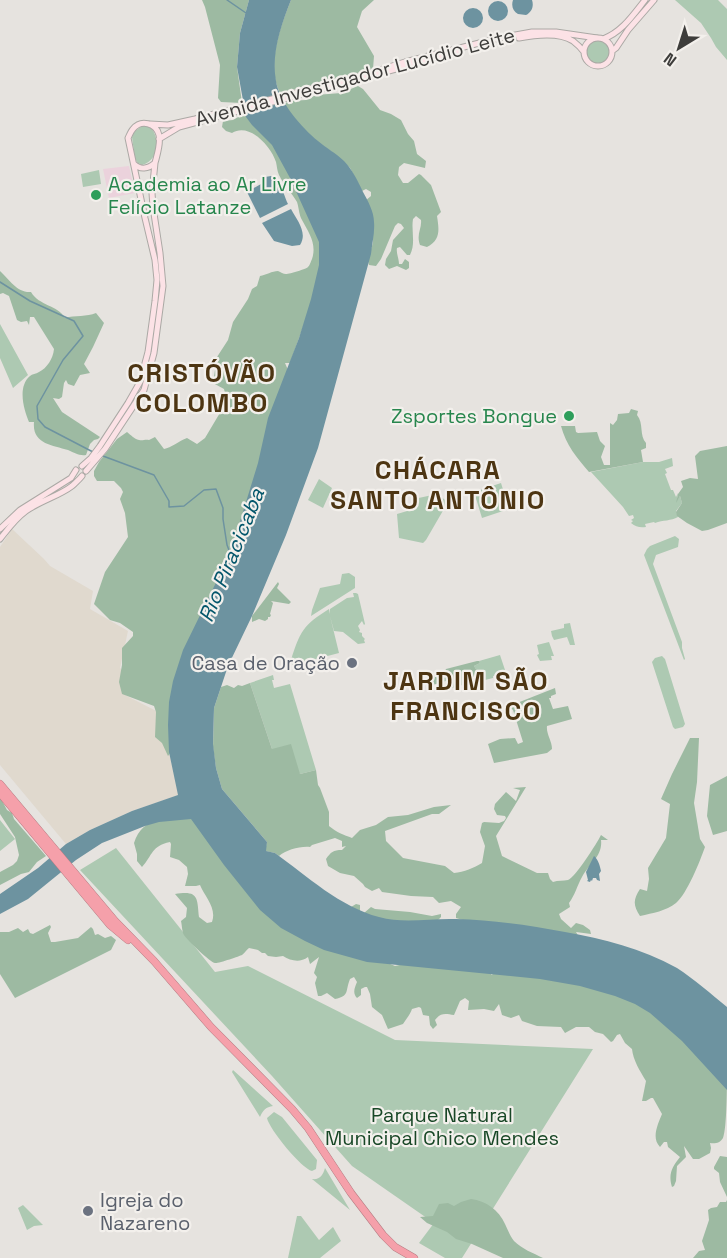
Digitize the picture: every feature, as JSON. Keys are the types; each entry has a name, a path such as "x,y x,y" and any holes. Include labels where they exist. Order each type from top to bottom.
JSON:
{"highway":[{"path":"0,784 47,845"},
{"path":"0,793 154,961 211,1027 292,1109 308,1128 351,1194 383,1235 395,1247 414,1258"}],"main road":[{"path":"600,39 609,44 612,51 610,61 596,67 589,64 585,58 586,44 589,41 611,36 645,0"},
{"path":"612,51 654,0"},
{"name":"Avenida Investigador Lucídio Leite","path":"159,140 179,127 499,38 532,32 556,32 600,39"},
{"name":"Avenida Investigador Lucídio Leite","path":"288,96 521,37 561,36 572,40 584,52"},
{"name":"Avenida Investigador Lucídio Leite","path":"150,124 168,125 238,110"},
{"path":"0,539 10,525 27,510 72,486 102,447 144,390 154,353 164,286 152,193 159,140 156,130 150,124 143,123 135,127 128,138 155,260 156,288 148,352 143,374 102,447"},
{"path":"134,164 144,168 155,164"},
{"path":"0,529 20,510 71,478 76,470 77,475 84,471"}],"shaded area":[{"path":"129,166 135,193 109,198 103,169"},
{"path":"12,529 50,566 93,591 90,609 128,631 120,668 133,680 125,695 168,717 169,752 179,795 132,811 66,844 0,765 0,547"}],"green space":[{"path":"202,0 249,0 240,33 237,67 242,103 221,102 218,98 220,65"},
{"path":"291,0 374,0 362,11 357,27 374,56 373,69 280,93 276,82 274,58 279,34"},
{"path":"675,0 718,0 727,9 727,60 701,23"},
{"path":"598,41 603,42 609,48 609,58 603,64 598,65 593,64 587,58 586,53 587,48 593,42"},
{"path":"358,86 380,110 401,120 414,141 417,154 426,161 425,168 404,163 399,167 398,175 403,183 408,183 419,174 421,175 431,185 441,212 437,216 437,238 427,247 420,245 419,241 421,220 416,216 413,219 413,246 410,255 407,255 400,247 397,248 399,264 402,264 405,259 409,262 409,268 406,270 397,266 389,269 385,265 393,240 404,228 398,223 381,259 376,266 369,265 368,258 373,235 365,201 371,196 371,192 366,189 362,191 350,168 332,152 305,134 284,104 289,101 306,100 316,95 341,93"},
{"path":"246,116 277,140 328,258 290,363 285,363 288,370 168,756 162,743 155,737 156,712 154,706 122,694 119,682 122,648 133,636 133,632 120,623 110,620 94,604 105,572 128,537 125,513 120,499 123,492 121,488 114,481 97,481 94,471 117,439 127,432 139,440 149,440 155,437 164,449 187,438 197,444 205,438 227,401 224,389 213,383 217,357 228,340 233,322 252,289 257,286 260,276 276,271 291,273 309,266 314,248 312,239 301,218 297,202 279,175 276,162 269,149 252,133 239,130 232,133 222,127 223,121 233,120"},
{"path":"142,126 149,126 153,130 157,142 152,159 142,165 135,159 132,137 134,132"},
{"path":"99,170 101,184 83,187 81,174"},
{"path":"0,271 18,288 31,292 34,297 58,310 65,318 96,313 104,323 84,364 90,373 80,375 74,386 68,384 66,380 62,397 53,398 62,412 100,437 90,444 86,455 79,455 44,442 36,435 34,422 29,422 24,405 24,386 30,376 47,366 54,349 34,317 30,317 29,325 27,321 17,320 9,296 0,294"},
{"path":"0,324 28,375 13,388 0,358"},
{"path":"631,409 638,411 637,415 646,443 646,448 641,450 643,462 589,472 569,445 561,426 575,426 578,433 597,432 600,441 605,446 601,457 604,465 610,465 610,423 613,425 618,414 629,413"},
{"path":"727,446 727,523 702,531 677,516 676,512 682,503 680,496 676,503 683,487 681,481 690,478 698,479 695,456 700,451"},
{"path":"672,458 673,466 665,469 667,473 665,474 676,497 678,493 677,500 680,496 682,503 676,511 678,517 645,524 646,527 638,527 631,523 633,515 629,516 591,472 643,462 659,462"},
{"path":"319,479 332,488 323,508 308,500"},
{"path":"501,483 509,509 482,518 474,492"},
{"path":"437,494 448,502 426,540 423,543 399,538 397,514 414,509 414,499"},
{"path":"675,536 679,539 678,547 656,555 653,564 682,642 684,660 644,555 650,546"},
{"path":"349,573 355,577 355,588 311,616 320,588 340,584 342,574"},
{"path":"278,582 277,588 291,602 289,604 271,601 273,603 270,617 265,621 259,619 252,622 252,616"},
{"path":"353,593 358,594 365,624 362,621 358,626 365,643 358,644 343,632 334,631 330,616 339,653 293,665 291,660 297,642 308,625 329,609 330,614 330,609 347,598 354,597"},
{"path":"570,623 575,645 570,645 567,637 554,640 551,631 564,628 564,624"},
{"path":"549,642 554,656 551,656 552,660 540,661 537,655 539,654 537,645"},
{"path":"500,655 506,673 479,680 479,674 474,666 480,663 479,661"},
{"path":"662,656 665,659 685,724 675,729 652,662 655,658"},
{"path":"477,661 480,663 474,666 479,674 479,680 449,689 446,681 429,686 428,677 446,669"},
{"path":"273,675 274,688 290,684 316,770 300,774 272,749 250,683"},
{"path":"250,683 272,749 291,744 300,774 316,770 318,785 329,812 329,826 352,838 360,830 376,825 388,817 451,805 439,814 432,814 385,831 386,841 403,858 445,866 454,873 461,872 482,863 485,846 480,832 482,823 499,823 506,818 497,815 494,809 495,804 506,792 516,801 520,790 513,788 526,787 496,836 502,856 537,873 548,873 553,882 568,880 591,852 601,835 608,840 601,840 600,851 582,877 569,903 570,907 559,914 571,928 576,923 583,925 590,930 591,934 576,932 579,937 466,921 456,918 461,907 451,901 439,903 433,897 382,892 379,888 372,891 354,876 340,873 328,866 326,859 329,855 346,846 342,847 342,841 335,838 310,847 293,849 279,856 265,851 267,842 222,789 213,747 214,708 221,687 227,685 234,688"},
{"path":"555,688 556,694 549,698 553,709 568,706 572,719 547,726 552,749 547,753 494,763 488,744 500,739 515,738 518,744 523,742 510,707"},
{"path":"690,738 699,738 694,803 700,839 705,847 693,877 680,899 668,908 640,916 635,906 636,896 640,889 647,891 648,868 666,838 670,804 661,799"},
{"path":"727,776 727,831 713,835 707,816 710,785"},
{"path":"0,797 14,819 46,856 29,872 0,885 0,872 13,865 19,855 15,837 0,814"},
{"path":"192,818 378,959 395,966 414,962 487,971 492,975 495,970 632,994 727,1070 723,1138 717,1143 710,1143 710,1153 699,1159 693,1159 684,1146 686,1157 677,1166 676,1181 672,1187 670,1178 680,1157 668,1147 667,1142 660,1147 657,1143 656,1131 662,1114 653,1098 642,1101 646,1081 635,1061 632,1049 620,1034 611,1042 603,1034 589,1027 576,1027 565,1033 561,1027 537,1026 522,1021 519,1015 511,1018 502,1015 499,1004 494,1011 468,1010 469,1001 465,998 460,1001 454,1015 444,1014 437,1017 435,1020 437,1025 433,1029 429,1016 423,1015 419,1007 412,1009 403,1024 388,1029 382,1015 372,1007 367,987 361,989 361,995 357,998 355,996 354,990 357,982 354,977 350,979 343,996 335,999 327,993 318,996 315,983 317,977 314,973 319,957 310,964 308,957 296,961 283,956 268,956 249,948 240,956 213,962 184,935 181,921 186,917 187,908 175,894 193,895 197,900 199,917 207,923 212,922 212,907 200,885 185,886 187,867 179,860 170,857 170,842 159,846 142,867 137,861 134,843 138,834 150,823 165,819"},
{"path":"0,820 15,839 0,851"},
{"name":"Parque Natural Municipal Chico Mendes","path":"116,848 215,972 248,966 395,1040 593,1049 462,1258 445,1258 419,1243 434,1223 352,1166 272,1076 80,870"},
{"path":"356,904 360,905 360,911 364,913 371,907 432,916 441,914 441,917 434,924 406,928 397,924 379,924 349,914 342,906 351,907"},
{"path":"50,925 48,933 51,942 78,938 91,927 95,935 98,934 105,938 111,936 116,940 111,950 15,998 0,974 0,932 9,932 18,928 23,932 28,929 33,934"},
{"path":"233,1070 273,1106 265,1109 260,1117 232,1072"},
{"path":"274,1112 282,1117 317,1160 316,1169 312,1171 307,1169 279,1139 267,1118"},
{"path":"720,1156 727,1157 727,1197 720,1182 719,1173 714,1169"},
{"path":"325,1168 350,1210 312,1179 321,1176"},
{"path":"471,1199 491,1207 499,1214 514,1241 524,1249 543,1258 503,1258 456,1239 420,1217 433,1216 439,1204 448,1203 454,1206"},
{"path":"727,1200 727,1258 693,1258 699,1251 705,1250 702,1241 709,1220 708,1210"},
{"path":"23,1205 43,1225 27,1230 18,1208"},
{"path":"297,1216 301,1216 319,1240 333,1227 341,1241 320,1258 288,1258"}],"water":[{"name":"Rio Piracicaba","path":"249,0 291,0 276,50 275,71 278,89 286,106 298,122 341,158 352,171 372,210 374,230 371,254 318,448 286,535 228,666 214,708 213,744 222,789 267,842 266,851 275,853 324,890 365,912 398,920 470,920 551,929 622,945 677,968 727,1007 727,1090 682,1041 650,1013 615,996 580,986 540,979 367,962 324,950 305,941 281,928 260,910 191,819 159,822 102,843 76,860 28,899 0,914 0,894 38,868 66,844 132,811 178,795 169,752 169,702 173,681 183,650 230,554 258,463 268,418 299,338 319,265 319,242 290,178 272,145 246,117 237,67 240,33"},
{"path":"513,0 532,0 533,7 526,15 518,14 513,8"},
{"path":"494,1 502,1 508,7 508,15 502,21 494,21 488,15 488,7"},
{"path":"469,8 477,8 483,14 483,22 477,28 469,28 463,22 463,14"},
{"path":"271,176 280,184 288,204 260,218 247,192 261,184 265,177"},
{"path":"291,209 302,231 300,245 292,246 274,241 262,223"},
{"path":"594,856 601,869 600,881 593,878 590,882 587,881 586,872"}],"waterway":[{"path":"227,0 246,13"},
{"path":"0,282 30,301 74,321 83,336 63,360 37,406 38,419 45,427 93,452"},
{"name":"Rio Piracicaba","path":"103,456 154,475 169,501 169,507 184,506 204,490 216,489 223,508 227,545 231,555"}],"place":[{"name":"Academia ao Ar Livre Felício Latanze","path":"96,195"},
{"name":"Zsportes Bongue","path":"569,416"},
{"name":"Casa de Oração","path":"352,663"},
{"name":"Igreja do Nazareno","path":"88,1211"}],"district":[{"name":"CRISTÓVÃO COLOMBO","path":"202,388"},
{"name":"CHÁCARA SANTO ANTÔNIO","path":"438,485"},
{"name":"JARDIM SÃO FRANCISCO","path":"466,696"}]}
